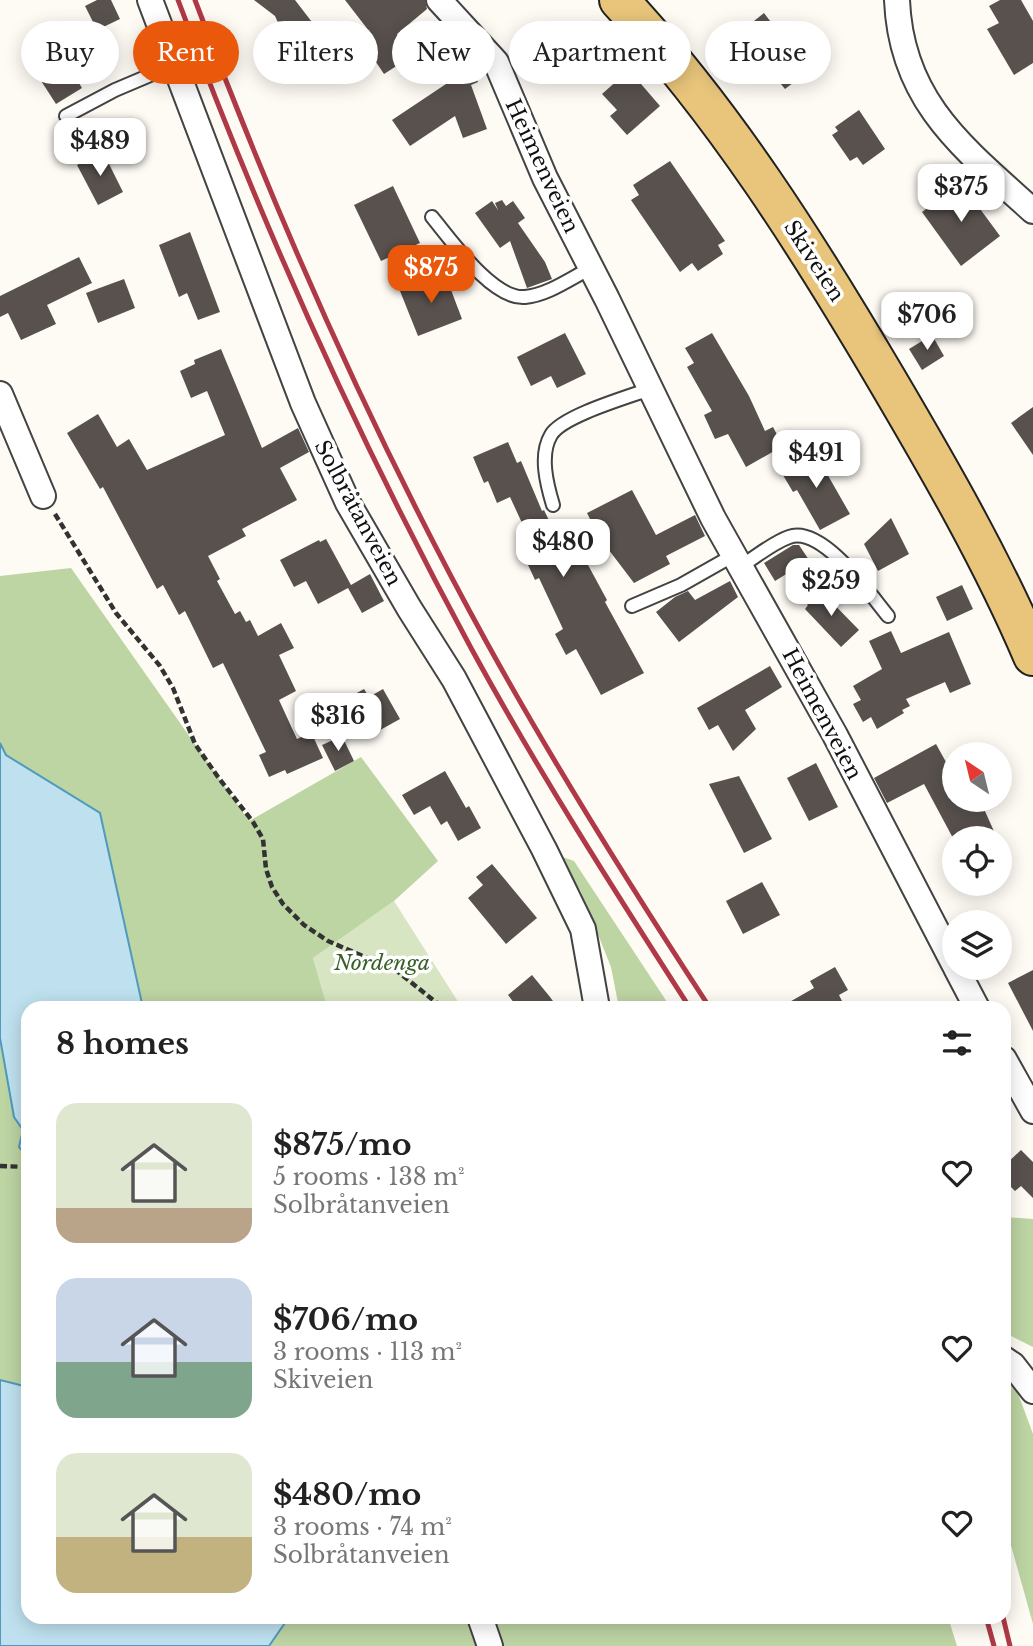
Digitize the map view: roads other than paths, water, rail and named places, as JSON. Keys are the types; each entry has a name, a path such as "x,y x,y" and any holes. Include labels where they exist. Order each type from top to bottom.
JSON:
{"main road":[{"name":"Skiveien","path":"615,12 669,57 723,126 829,283 963,511 1033,656"}],"street":[{"name":"Solbråtanveien","path":"150,0 158,21"},
{"name":"Heimenveien","path":"439,0 496,62 545,178 713,518 835,735 942,941"},
{"path":"897,0 901,40 908,65 930,107 979,162 1033,211"},
{"name":"Solbråtanveien","path":"181,84 309,415 348,503 454,679 550,860 583,929 596,1001"},
{"path":"0,394 43,496"},
{"name":"Heimenveien","path":"962,980 973,1001"},
{"path":"1011,1072 1033,1111"},
{"path":"1011,1364 1033,1391"},
{"path":"482,1624 490,1646"}],"lane":[{"path":"66,116 133,83"},
{"path":"432,217 480,273 502,291 515,297 534,295 591,268"},
{"path":"553,505 547,487 545,465 550,436 558,427 578,416 650,389"},
{"path":"632,606 789,537 807,537 839,560 888,616"}],"water":[{"path":"0,743 6,755 100,813 141,1001 21,1001 21,1127 14,1117 0,1038"},
{"path":"0,1380 21,1385 21,1624 284,1624 269,1646 0,1646"}],"railway":[{"path":"178,0 277,248 351,410 429,569 550,785 686,1001"},
{"path":"195,0 260,165 329,327 445,565 567,782 705,1001"},
{"path":"988,1624 994,1646"},
{"path":"1005,1624 1010,1646"}],"park label":[{"name":"Nordenga","path":"382,963"}]}
